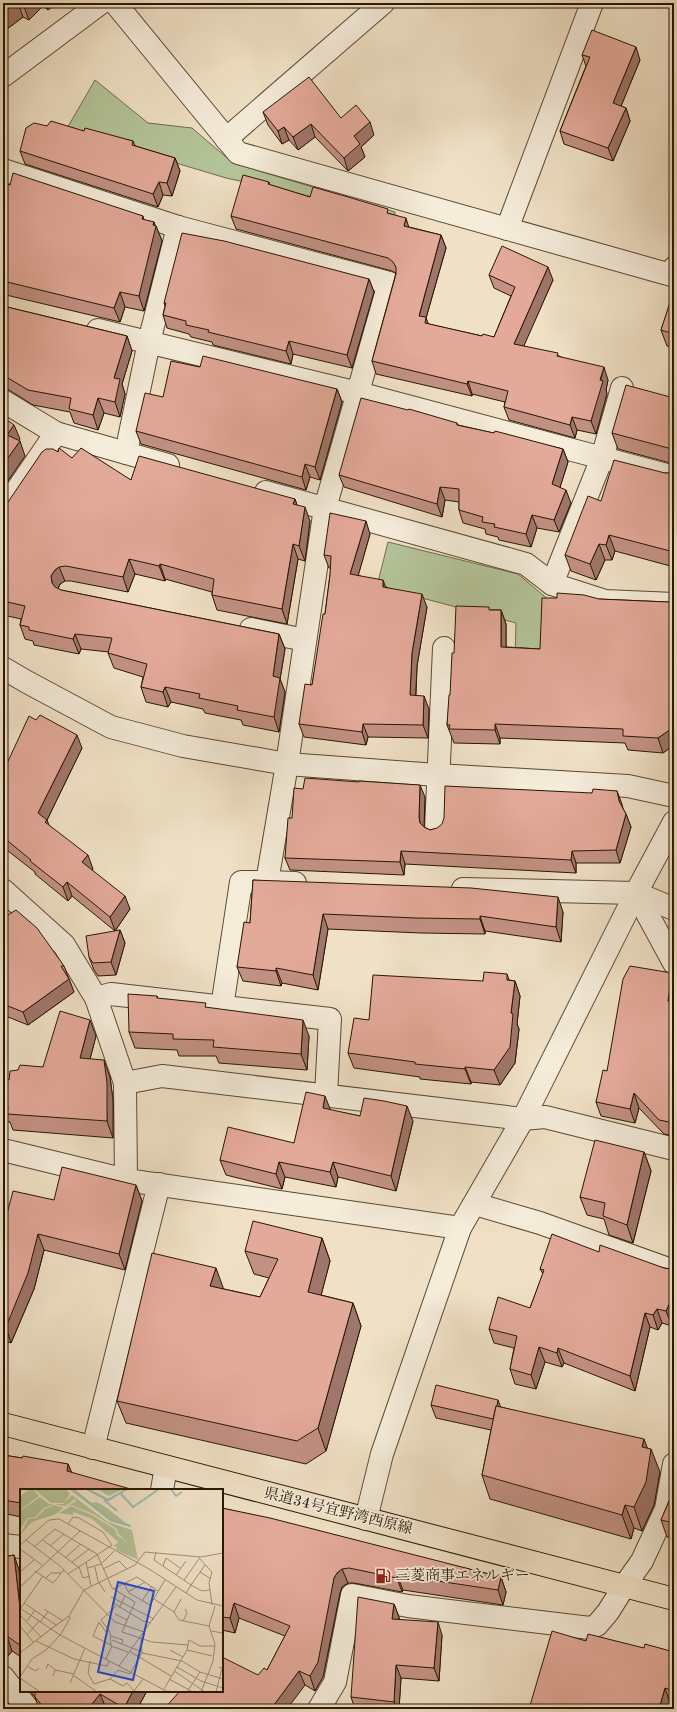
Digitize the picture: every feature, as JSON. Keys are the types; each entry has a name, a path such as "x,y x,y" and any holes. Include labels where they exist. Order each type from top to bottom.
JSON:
{"main road":[{"name":"県道34号宜野湾西原線","path":"3,1424 674,1599"}],"street":[{"path":"3,76 101,3"},
{"path":"115,3 238,153 671,275 674,268"},
{"path":"226,139 383,3"},
{"path":"507,229 592,3"},
{"path":"3,170 178,227 389,283 325,508 287,764 267,882"},
{"path":"126,453 150,342 178,227"},
{"path":"80,326 358,392 674,477"},
{"path":"552,584 602,458 622,388"},
{"path":"3,401 56,433 187,470"},
{"path":"3,510 56,433"},
{"path":"248,487 526,564 552,584 605,601 674,604"},
{"path":"229,625 305,640"},
{"path":"436,830 437,775 444,648"},
{"path":"3,668 111,726 183,746 287,764 437,775 628,786 674,796"},
{"path":"366,1519 382,1454 460,1228 523,1119 636,893 674,822"},
{"path":"222,1006 241,882 313,884"},
{"path":"445,889 636,893 674,909"},
{"path":"3,890 64,945 96,998 125,1083 126,1180"},
{"path":"636,893 674,963"},
{"path":"96,998 110,994 330,1019 326,1095"},
{"path":"125,1083 162,1076 523,1119 545,1117 674,1149"},
{"path":"3,1150 126,1180 460,1228"},
{"path":"93,1448 159,1184"},
{"path":"475,1204 540,1223 674,1271"},
{"path":"320,1709 335,1682 352,1595 408,1606 590,1628 597,1626 642,1561 666,1509 674,1464"},
{"path":"162,1489 166,1467"},
{"path":"3,1545 20,1547"},
{"path":"3,1677 28,1709"}],"green space":[{"path":"95,80 148,123 192,128 233,163 395,212 395,215 226,178 66,130"},
{"path":"388,542 518,574 556,606 556,660 515,658 516,623 377,586"}],"building":[{"path":"3,3 14,3 3,11"},
{"path":"592,30 636,47 613,103 626,108 608,148 560,131 590,57 582,55"},
{"path":"309,77 341,118 356,105 370,122 354,136 360,144 344,158 311,124 293,137 284,127 278,131 263,112"},
{"path":"51,121 84,131 85,128 133,141 132,145 175,158 167,183 159,182 153,194 20,151 26,128 34,123 47,126"},
{"path":"13,173 143,216 142,219 154,222 153,225 156,226 139,296 120,292 114,308 3,281 3,183 10,185"},
{"path":"243,175 269,182 268,184 310,197 313,187 388,209 387,213 406,218 404,226 441,235 419,316 426,317 425,323 482,336 483,334 494,337 515,287 489,275 502,246 548,267 514,344 558,353 557,356 604,367 600,380 603,381 591,421 572,417 570,425 504,407 508,391 468,381 467,384 372,361 396,274 396,267 393,262 388,258 231,216"},
{"path":"182,233 224,241 369,279 347,355 289,341 286,351 208,332 209,330 186,325 186,321 163,315 166,303 164,303"},
{"path":"674,293 674,334 661,330"},
{"path":"3,306 127,336 114,378 120,379 115,402 98,398 93,415 69,409 71,398 28,390 3,375"},
{"path":"203,356 337,389 315,467 305,464 302,477 136,431 145,393 163,397 171,361 200,367"},
{"path":"626,385 674,398 674,451 672,449 612,433"},
{"path":"361,398 409,409 457,423 457,425 494,433 495,431 563,449 552,484 566,490 554,520 532,515 526,534 494,527 495,524 482,522 483,517 459,510 459,489 440,487 437,504 339,475"},
{"path":"3,417 14,425 7,435 20,441 3,465"},
{"path":"59,448 72,458 81,448 131,480 139,456 295,499 293,504 305,507 299,546 293,544 282,609 212,595 214,579 160,564 159,566 129,559 123,577 66,566 59,567 51,576 52,583 55,587 61,590 279,634 273,676 280,678 274,717 237,710 238,706 199,698 200,694 165,687 163,692 141,687 147,664 108,653 112,638 75,634 73,639 29,630 29,627 20,625 25,606 3,601 3,506 8,502 42,452 46,449 53,449 58,452"},
{"path":"614,460 665,473 674,472 674,552 609,535 606,545 599,544 590,564 565,555 588,496 601,501"},
{"path":"330,513 366,521 350,574 383,580 383,587 422,594 412,653 410,695 424,696 423,725 363,724 362,732 299,724 305,684 312,685 323,614 325,614 331,556 324,555"},
{"path":"557,593 584,595 599,599 674,601 674,727 658,738 623,736 623,729 495,724 495,730 449,729 450,725 447,725 452,653 454,653 456,606 489,607 489,610 501,610 501,647 540,649 542,598 557,598"},
{"path":"40,715 77,735 38,813 47,820 45,822 88,855 82,862 125,896 110,917 67,882 63,887 3,837 3,772 29,716 36,720"},
{"path":"305,778 420,785 420,823 430,830 437,828 442,824 444,818 445,786 592,793 593,789 617,791 619,801 626,814 616,850 572,851 571,860 401,851 400,862 285,858 288,818 292,818 294,788 303,789"},
{"path":"253,880 471,888 558,897 556,927 480,916 480,919 323,914 313,975 276,968 276,971 237,967 244,922 250,923"},
{"path":"16,910 37,928 64,966 61,966 69,979 23,1012 3,1004 3,918"},
{"path":"120,930 111,962 93,963 89,957 86,936"},
{"path":"630,966 672,973 668,1001 674,1003 674,1123 659,1120 634,1093 630,1109 596,1102 603,1070 607,1071 623,979"},
{"path":"484,972 507,974 507,980 515,981 511,1013 513,1014 510,1047 494,1070 415,1064 415,1062 348,1053 354,1018 369,1020 373,975 483,981"},
{"path":"128,994 157,996 157,998 206,1003 205,1007 303,1020 301,1054 213,1047 214,1040 173,1039 173,1034 129,1032"},
{"path":"60,1011 90,1020 80,1058 104,1060 107,1083 107,1121 7,1114 8,1106 3,1105 3,1078 9,1080 10,1071 18,1070 20,1065 43,1067"},
{"path":"306,1092 325,1096 323,1108 360,1116 364,1098 407,1106 391,1176 333,1162 330,1172 279,1162 276,1174 220,1160 228,1127 294,1143"},
{"path":"595,1140 644,1152 627,1225 603,1216 605,1203 580,1197"},
{"path":"62,1167 136,1185 119,1254 38,1234 28,1273 6,1327 3,1326 3,1229 13,1191 54,1200"},
{"path":"253,1221 322,1238 308,1292 353,1303 318,1428 297,1441 117,1401 152,1253 216,1268 210,1286 260,1297 278,1259 245,1251"},
{"path":"552,1234 599,1252 600,1245 664,1268 671,1269 674,1267 674,1298 672,1298 666,1311 657,1309 653,1315 645,1313 630,1376 558,1348 557,1353 539,1347 531,1375 510,1369 517,1336 489,1329 498,1297 530,1308 544,1270 540,1269"},
{"path":"436,1385 498,1400 493,1419 431,1405"},
{"path":"496,1406 644,1439 642,1447 651,1449 646,1482 634,1507 625,1505 622,1515 482,1475"},
{"path":"3,1455 22,1458 23,1456 68,1464 67,1471 130,1489 20,1489 20,1503 3,1500"},
{"path":"674,1483 674,1523 661,1520 672,1494"},
{"path":"223,1508 270,1518 501,1577 498,1590 397,1575 397,1578 349,1568 342,1569 334,1578 318,1662 310,1676 299,1671 271,1709 164,1709 179,1692 223,1692 223,1658 258,1675 264,1668 267,1670 290,1626 234,1603 230,1618 223,1617"},
{"path":"14,1555 20,1608 20,1645 7,1636 3,1641 3,1557"},
{"path":"358,1597 394,1604 392,1619 438,1622 434,1668 396,1665 394,1702 351,1697"},
{"path":"552,1631 586,1641 588,1634 644,1648 645,1644 674,1652 674,1691 665,1688 659,1709 529,1709"},
{"path":"35,1692 132,1692 124,1708 100,1694 88,1709 45,1709 35,1697"},
{"path":"337,1705 342,1709 334,1709"}],"place":[{"name":"三菱商事エネルギー","path":"383,1576"}]}
